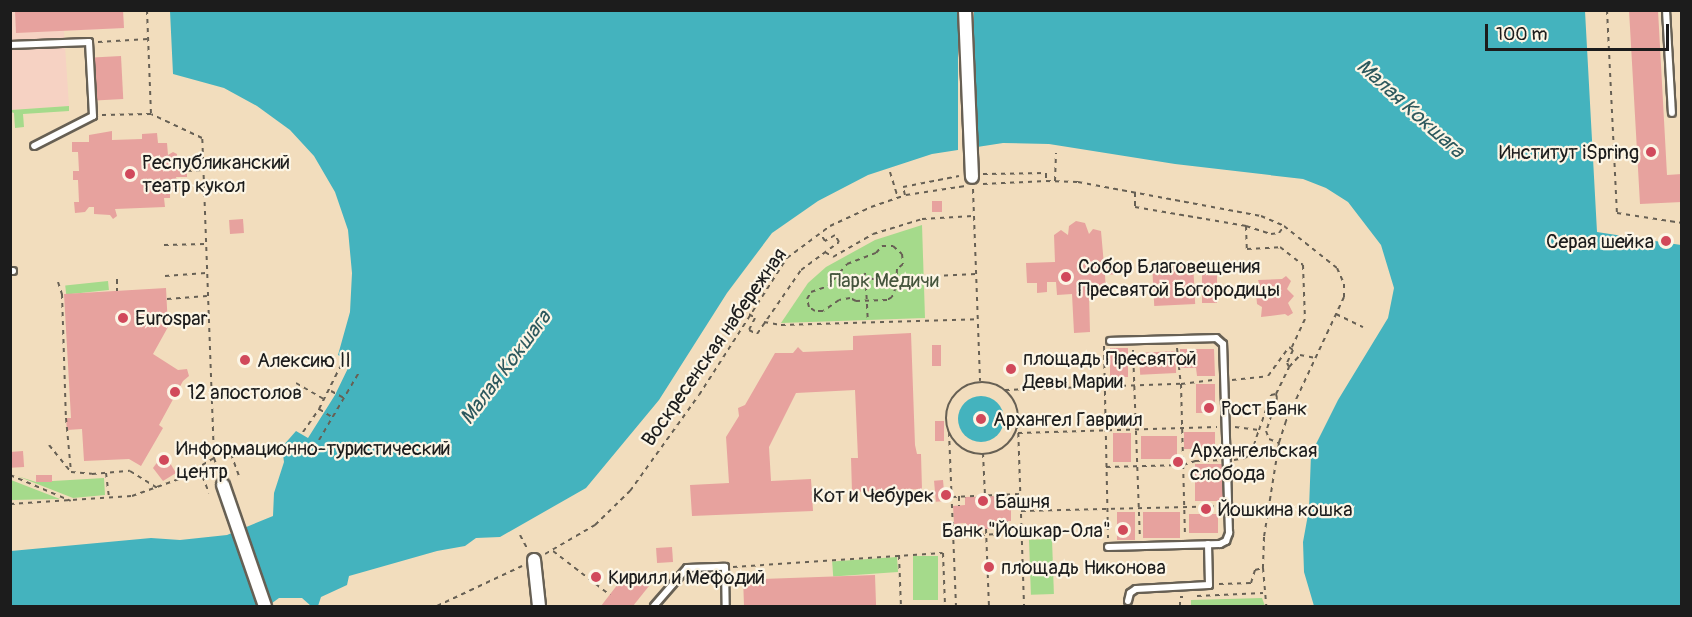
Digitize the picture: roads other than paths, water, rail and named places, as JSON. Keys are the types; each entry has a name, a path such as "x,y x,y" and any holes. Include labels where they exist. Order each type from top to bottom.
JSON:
{"street":[{"path":"965,10 973,175"},
{"path":"223,485 265,606"},
{"path":"534,560 539,606"}],"lane":[{"path":"1666,10 1672,113"},
{"path":"10,45 89,42 93,116 34,146"},
{"path":"1108,547 1220,544 1228,537 1224,348 1219,339 1110,341"},
{"path":"1128,601 1130,593 1136,589 1209,585 1208,544"},
{"path":"654,606 687,568 725,567 726,606"}],"water":[{"name":"Малая Кокшага","path":"170,11 1585,11 1597,232 1681,245 1681,606 1314,606 1304,572 1303,542 1309,509 1311,454 1338,400 1388,318 1394,288 1381,245 1348,202 1326,188 1303,179 1175,164 1049,144 1003,143 932,154 868,175 818,201 772,233 727,293 659,400 586,488 500,537 476,538 465,546 437,551 349,576 347,585 321,597 318,606 311,606 302,598 279,598 268,606 11,606 11,551 151,538 180,540 227,535 273,516 274,493 284,462 282,447 296,431 308,438 335,395 351,362 338,355 350,312 352,273 348,230 335,192 314,156 290,130 257,106 224,88 173,74"},
{"path":"981,396 997,403 1004,419 997,435 981,442 965,435 958,419 965,403"}],"place":[{"name":"Институт iSpring","path":"1651,152"},
{"name":"Республиканский театр кукол","path":"130,174"},
{"name":"Серая шейка","path":"1666,241"},
{"name":"Собор Благовещения Пресвятой Богородицы","path":"1066,277"},
{"name":"Eurospar","path":"123,318"},
{"name":"Алексию II","path":"245,360"},
{"name":"площадь Пресвятой Девы Марии","path":"1011,369"},
{"name":"12 апостолов","path":"175,392"},
{"name":"Рост Банк","path":"1209,408"},
{"name":"Архангел Гавриил","path":"981,419"},
{"name":"Информационно-туристический центр","path":"164,460"},
{"name":"Архангельская слобода","path":"1178,462"},
{"name":"Кот и Чебурек","path":"946,495"},
{"name":"Башня","path":"983,501"},
{"name":"Йошкина кошка","path":"1206,509"},
{"name":"Банк \"Йошкар-Ола\"","path":"1123,530"},
{"name":"площадь Никонова","path":"989,567"},
{"name":"Кирилл и Мефодий","path":"596,577"}],"park label":[{"name":"Парк Медичи","path":"884,280"}]}
